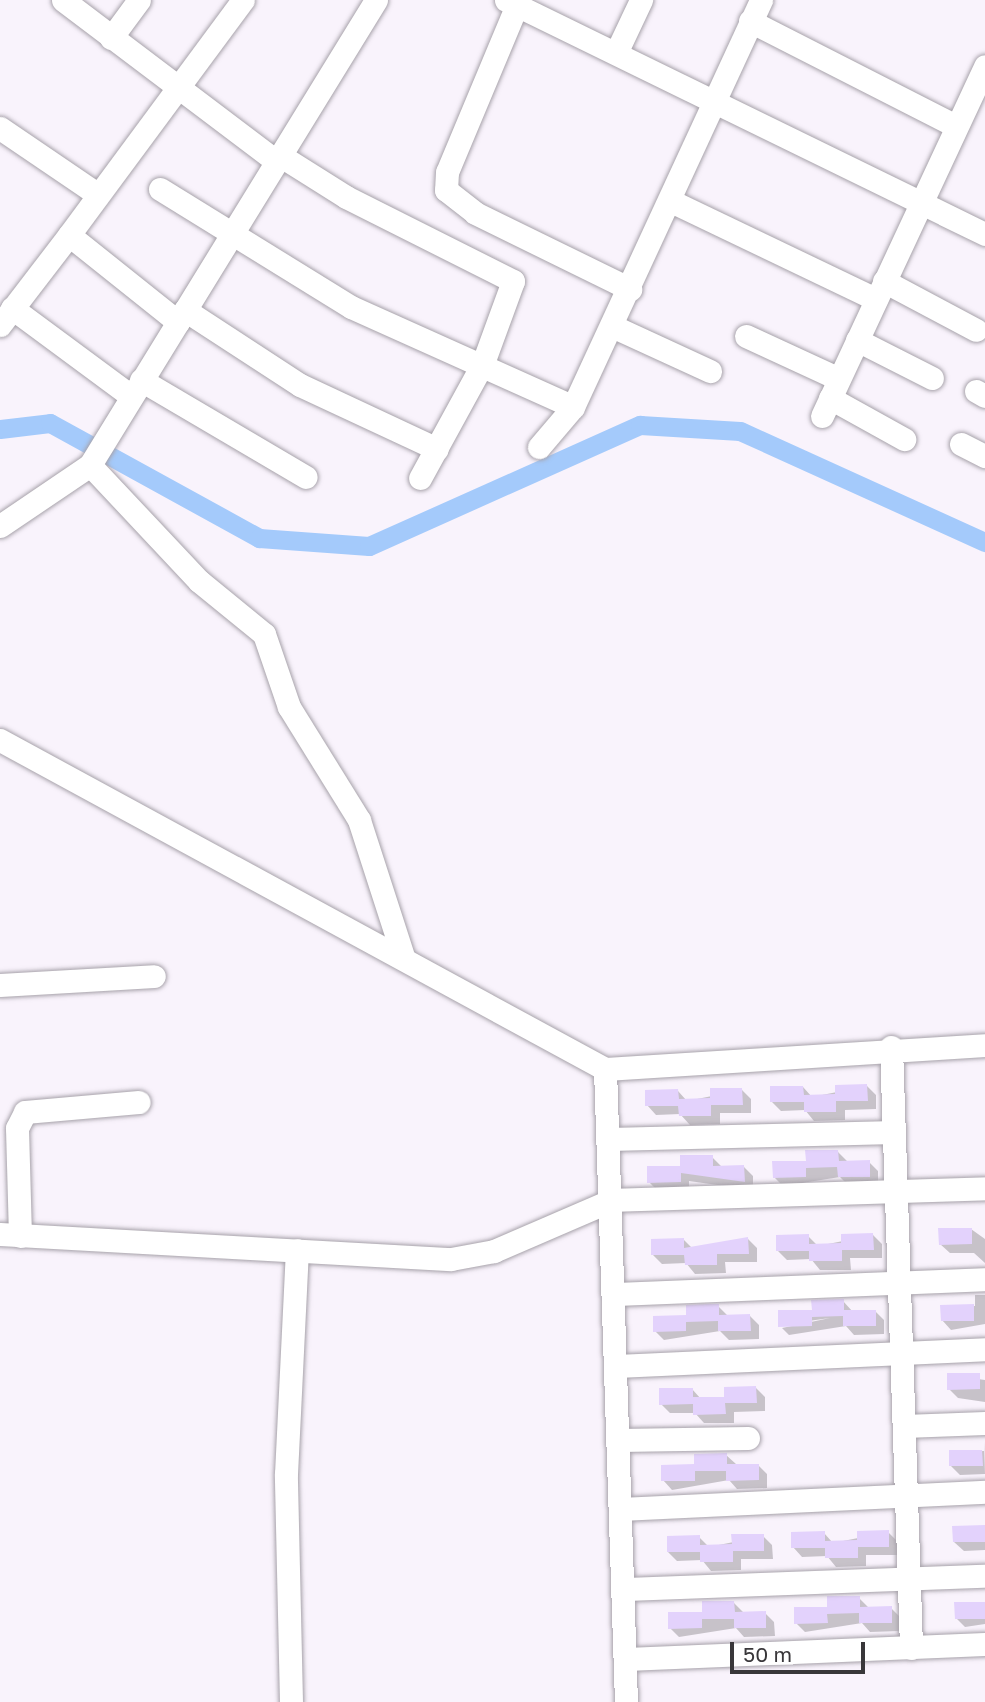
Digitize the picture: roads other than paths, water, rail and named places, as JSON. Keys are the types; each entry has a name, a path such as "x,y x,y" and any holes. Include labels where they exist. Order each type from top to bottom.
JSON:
{"street":[{"path":"64,0 175,91 279,159 346,197 509,275 513,287 483,363 420,478"},
{"path":"111,38 139,0"},
{"path":"243,0 6,317 306,477"},
{"path":"0,526 93,460 376,0"},
{"path":"616,53 641,0"},
{"path":"540,447 573,407 671,201 711,99 761,0"},
{"path":"630,289 475,213 446,190 447,172 514,2 919,204 985,234"},
{"path":"750,21 956,126"},
{"path":"830,398 985,66"},
{"path":"0,128 97,194"},
{"path":"160,189 351,307 483,363 573,407"},
{"path":"671,201 976,330"},
{"path":"69,235 181,316 300,385 437,449"},
{"path":"612,326 710,371"},
{"path":"746,336 830,398 904,439"},
{"path":"857,340 932,378"},
{"path":"961,444 985,456"},
{"path":"93,460 199,581 264,634 289,706 359,821 403,956"},
{"path":"0,740 403,956 605,1069 891,1047 985,1045"},
{"path":"0,985 154,976"},
{"path":"891,1047 911,1648"},
{"path":"605,1069 610,1139 626,1702"},
{"path":"139,1102 24,1112 17,1128 10,1235 469,1258 612,1200 985,1188"},
{"path":"610,1139 894,1132"},
{"path":"291,1702 286,1474 297,1250"},
{"path":"615,1294 985,1279"},
{"path":"617,1366 985,1349"},
{"path":"904,1426 985,1423"},
{"path":"619,1440 748,1438"},
{"path":"621,1509 985,1492"},
{"path":"624,1590 985,1576"},
{"path":"626,1659 985,1644"}],"waterway":[{"path":"0,429 50,423 259,538 369,546 640,425 740,431 985,542"}]}
